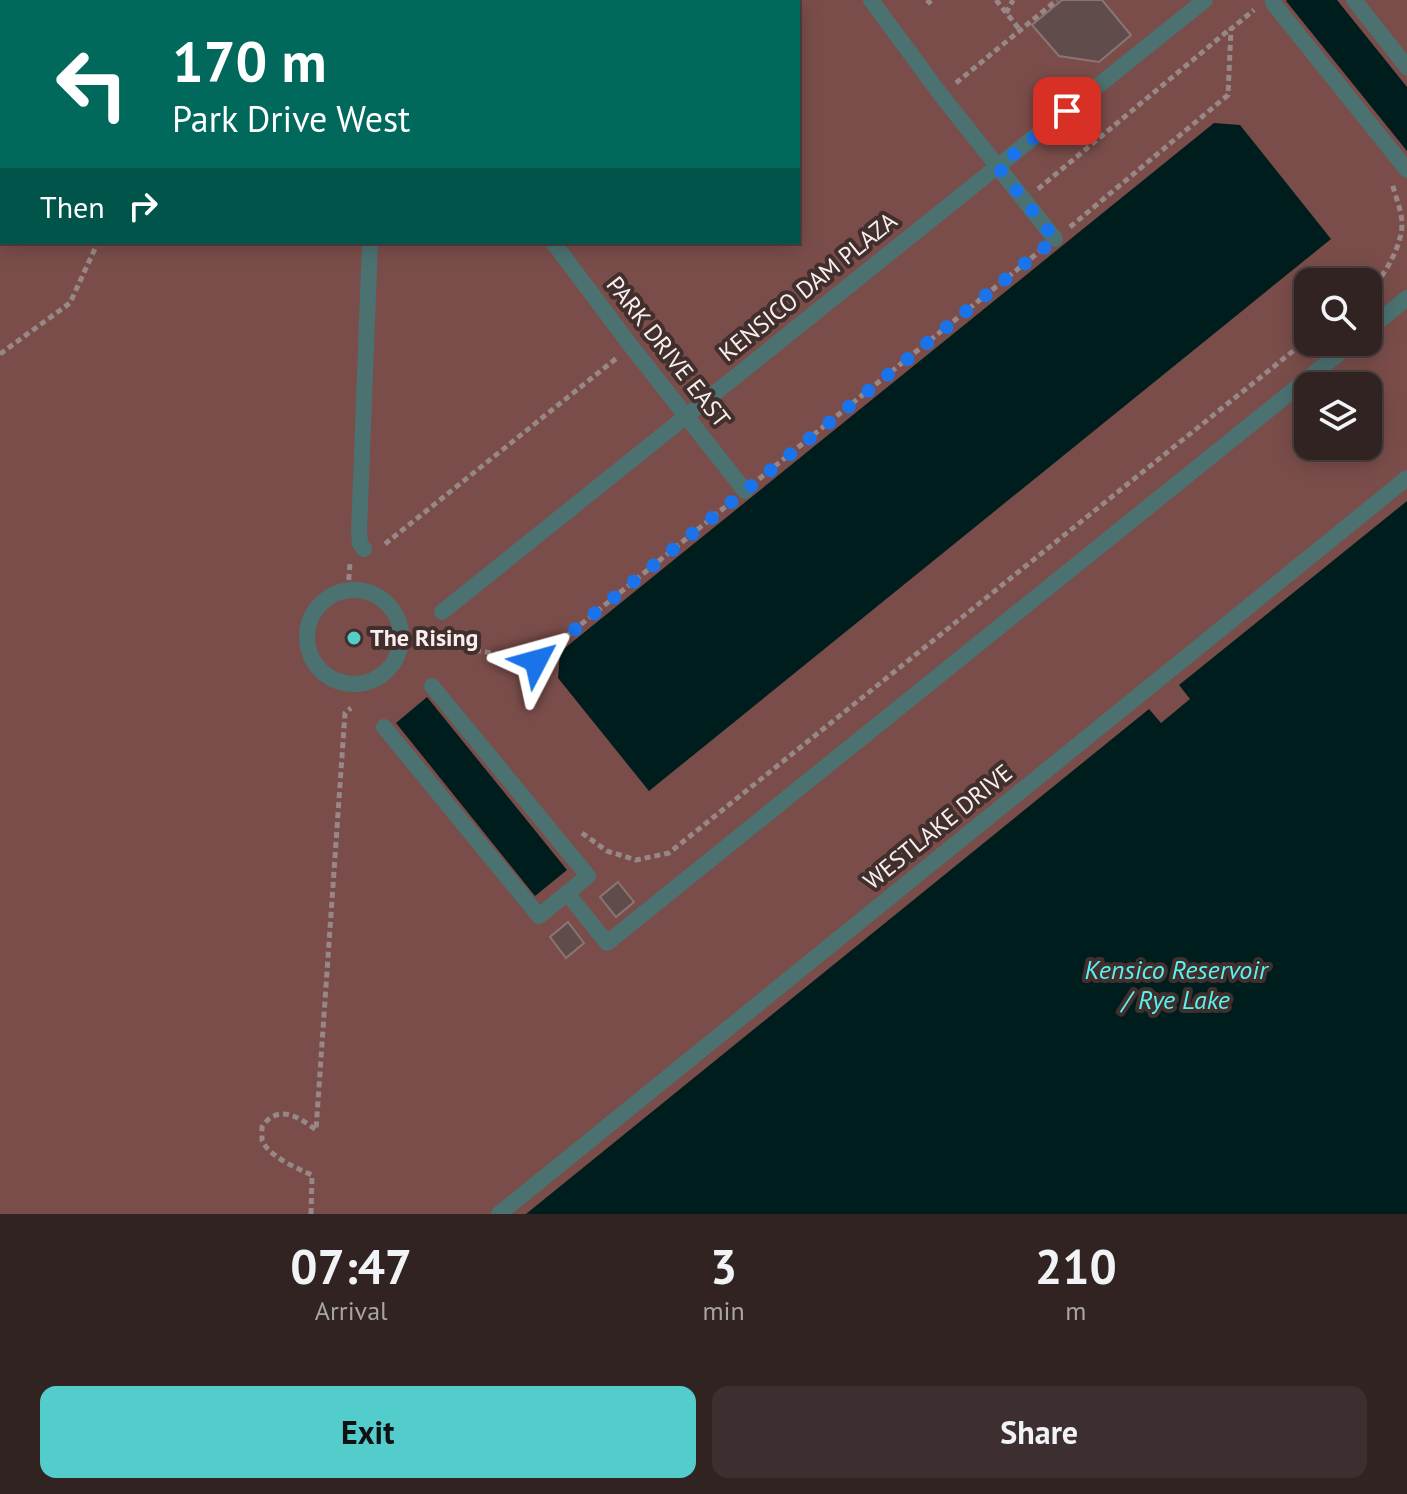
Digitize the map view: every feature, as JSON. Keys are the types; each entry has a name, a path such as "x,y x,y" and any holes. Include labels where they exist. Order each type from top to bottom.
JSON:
{"street":[{"path":"871,0 941,95 1055,239"},
{"name":"KENSICO DAM PLAZA","path":"442,612 1205,0"},
{"path":"1354,0 1407,67"},
{"path":"1273,3 1407,170"},
{"path":"364,549 360,544 359,532 370,244"},
{"name":"PARK DRIVE EAST","path":"554,244 745,491"},
{"path":"1382,319 1407,298"},
{"path":"567,893 607,943 1336,356"},
{"name":"WESTLAKE DRIVE","path":"499,1214 1407,478"},
{"path":"348,590 372,593 385,601 397,618 401,632 398,654 388,670 376,679 352,685 336,681 322,672 312,659 307,636 310,619 319,606 332,595 348,590"},
{"path":"384,727 539,916 588,876 432,686"}],"path":[{"path":"996,0 1020,30"},
{"path":"1006,13 1013,0"},
{"path":"941,95 1057,0"},
{"path":"1024,201 1254,9"},
{"path":"475,650 536,661 1055,239 1228,95 1231,29"},
{"path":"1382,274 1395,255 1402,222 1391,181"},
{"path":"0,354 70,303 97,244"},
{"path":"385,544 631,346"},
{"path":"574,827 607,851 636,860 669,853 1294,350"},
{"path":"311,1214 312,1175 272,1152 262,1140 262,1127 273,1115 287,1113 304,1120 316,1130 345,713 351,708"}],"shaded area":[{"path":"800,0 1407,0 1407,595 637,1214 0,1214 0,244 800,244"}],"water":[{"path":"1337,0 1407,87 1407,151 1286,1"},
{"path":"1214,123 1240,125 1331,239 649,791 558,678 560,652"},
{"name":"Kensico Reservoir / Rye Lake","path":"1407,501 1407,1214 526,1214 1149,709 1161,723 1190,699 1179,685"},
{"path":"427,697 567,870 535,896 396,723"}],"building":[{"path":"1062,0 1102,0 1131,35 1099,62 1059,56 1032,25"},
{"path":"618,882 634,902 616,917 600,897"},
{"path":"568,922 584,943 566,958 550,937"}],"place":[{"name":"The Rising","path":"354,638"}],"route":[{"path":"536,661 1055,239 998,167 1067,111"}]}
